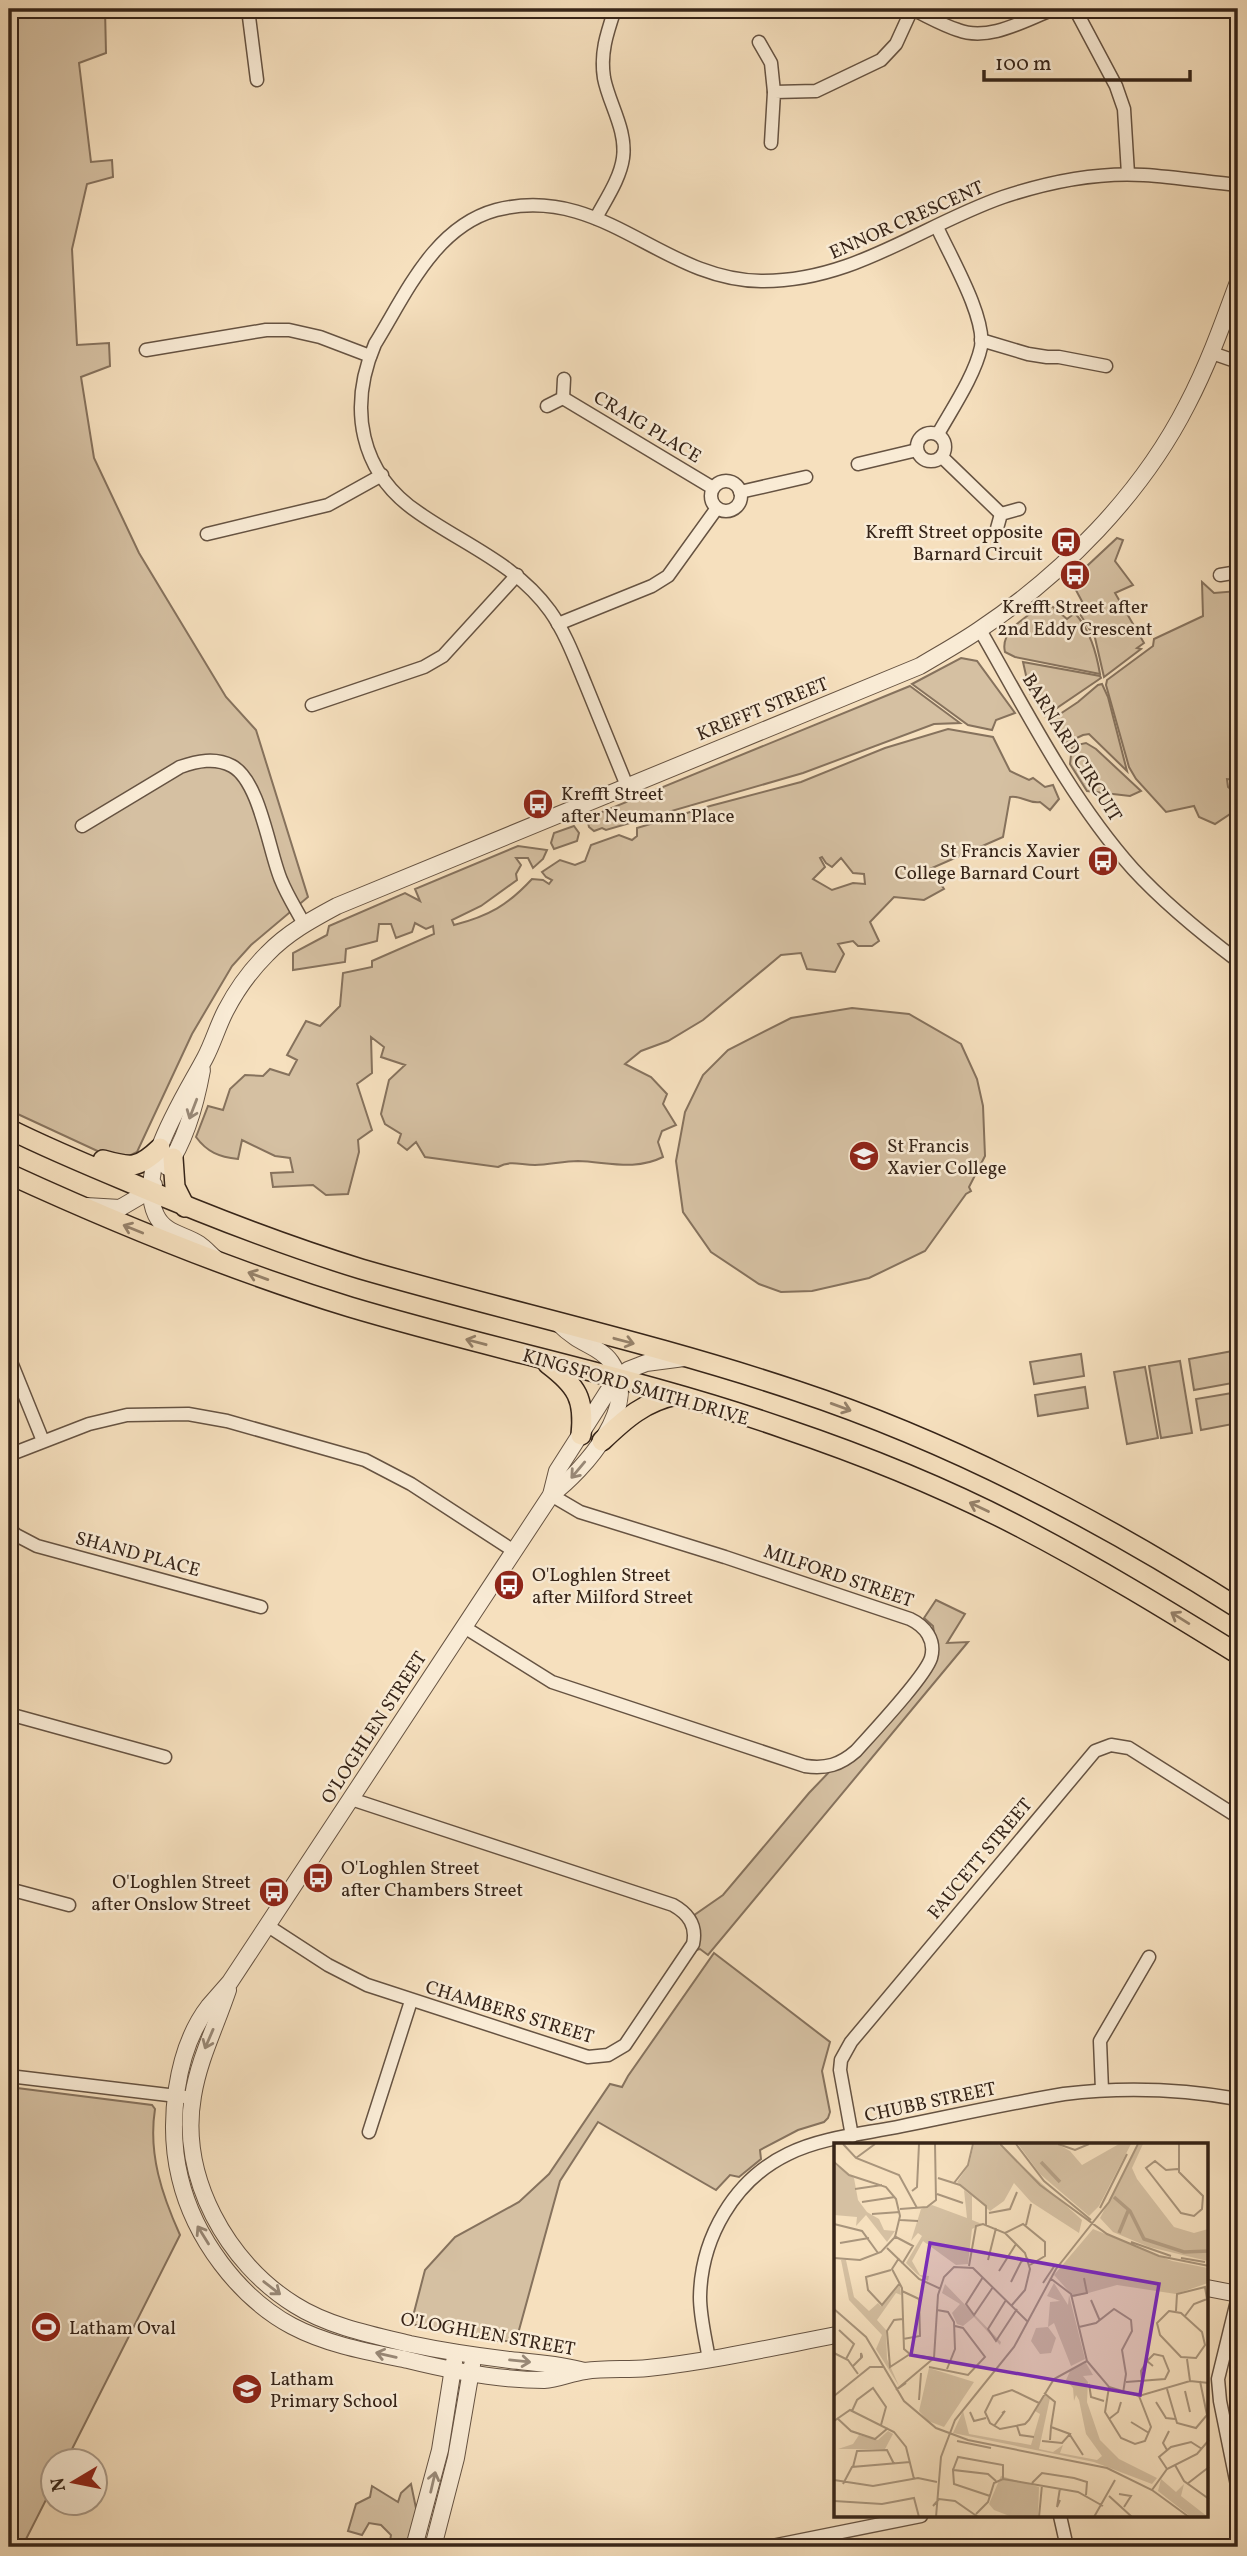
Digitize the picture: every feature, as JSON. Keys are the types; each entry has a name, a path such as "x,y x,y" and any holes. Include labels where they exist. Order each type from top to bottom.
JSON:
{"main road":[{"name":"KINGSFORD SMITH DRIVE","path":"9,1129 185,1207 359,1268 797,1391 882,1422 965,1457 1058,1502 1238,1608"},
{"path":"37,1143 127,1167 145,1163 166,1153 175,1186 185,1207"},
{"name":"KINGSFORD SMITH DRIVE","path":"9,1174 77,1205 219,1262 350,1307 678,1395 784,1428 867,1458 948,1493 1067,1552 1238,1654"},
{"path":"542,1359 564,1376 577,1392 583,1413 581,1435"},
{"path":"602,1441 642,1406 660,1398 678,1395"}],"street":[{"path":"247,9 257,80"},
{"path":"596,218 617,177 623,158 623,139 604,79 602,55 615,9"},
{"path":"774,92 816,91 881,60 896,44 912,9 959,31 976,34 993,32 1054,9"},
{"path":"1075,9 1116,86 1124,109 1128,174"},
{"path":"760,42 772,63 774,92 771,144"},
{"name":"ENNOR CRESCENT","path":"627,786 572,651 558,624 529,586 517,575 482,550 418,513 397,496 382,475 365,440 360,417 361,386 370,356 430,256 447,237 468,222 493,211 533,204 559,206 596,218 709,272 758,281 792,280 826,274 1000,198 1042,185 1084,177 1128,174 1238,185"},
{"path":"937,227 976,312 982,340 974,367 938,434"},
{"name":"KREFFT STREET","path":"149,1191 166,1153 187,1088 205,1058 226,1009 244,980 267,954 304,924 337,906 920,666 980,630 1059,567 1122,502 1155,458 1187,407 1212,353 1238,282"},
{"path":"146,351 267,330 289,330 320,337 370,356"},
{"path":"982,340 1028,354 1059,356 1107,366"},
{"path":"1212,353 1238,362"},
{"name":"CRAIG PLACE","path":"563,398 564,379"},
{"name":"CRAIG PLACE","path":"547,406 563,398"},
{"name":"CRAIG PLACE","path":"563,398 713,488"},
{"path":"927,433 938,434 945,442 945,453 937,460 925,460 917,450 919,439 927,433"},
{"path":"858,464 917,450"},
{"path":"942,457 1001,514"},
{"path":"207,534 328,505 382,475"},
{"path":"740,492 806,477"},
{"path":"722,481 728,481 738,487 740,498 734,508 717,508 711,499 713,488 722,481"},
{"path":"558,624 652,586 668,576 675,570 717,508"},
{"path":"1001,514 1018,509"},
{"path":"996,532 1001,514"},
{"path":"1220,575 1238,572"},
{"path":"312,705 424,667 443,656 517,575"},
{"name":"BARNARD CIRCUIT","path":"980,630 1058,767 1094,821 1134,870 1194,928 1238,961"},
{"path":"82,826 180,767 195,762 212,761 234,767 243,776 254,797 281,879 304,924"},
{"path":"77,1205 120,1208 149,1191 156,1217 170,1232 198,1243 219,1262"},
{"path":"558,1323 611,1362 618,1379"},
{"path":"9,1357 43,1441"},
{"name":"O'LOGHLEN STREET","path":"551,1495 557,1471 618,1379 628,1370 646,1363 684,1358"},
{"name":"O'LOGHLEN STREET","path":"618,1379 619,1394 615,1417 602,1441 568,1482 551,1495 268,1926 230,1982 208,2007 186,2051 176,2095 174,2156 183,2191 196,2224 234,2278 272,2314 293,2327 335,2343 452,2371 545,2380 584,2371 647,2368 709,2360 834,2334"},
{"path":"9,1455 89,1424 127,1415 188,1413 227,1421 365,1460 411,1484 514,1551"},
{"name":"MILFORD STREET","path":"464,1627 552,1682 805,1766 819,1768 834,1766 856,1751 930,1660 931,1639 919,1623 911,1619 585,1513 551,1495"},
{"name":"SHAND PLACE","path":"9,1528 16,1535 37,1546 261,1607"},
{"path":"9,1714 165,1757"},
{"name":"FAUCETT STREET","path":"852,2136 841,2081 841,2060 845,2051 1095,1752 1111,1745 1129,1748 1238,1817"},
{"name":"CHAMBERS STREET","path":"268,1926 347,1976 411,2001 588,2057 617,2051 631,2037 693,1944 694,1926 683,1910 673,1905 351,1799"},
{"path":"9,1889 69,1905"},
{"path":"1102,2090 1100,2041 1149,1956"},
{"name":"O'LOGHLEN STREET","path":"230,1982 203,2053 192,2098 191,2133 202,2186 213,2215 250,2269 287,2300 344,2327 456,2353 565,2366 584,2371"},
{"path":"369,2132 411,2001"},
{"path":"9,2077 192,2098"},
{"name":"CHUBB STREET","path":"709,2360 700,2300 701,2278 710,2239 739,2191 761,2170 787,2154 826,2141 1026,2101 1102,2090 1160,2090 1238,2099"},
{"path":"1208,2288 1238,2295 1218,2379 1238,2490"},
{"path":"415,2547 440,2450 456,2353"},
{"path":"433,2547 456,2458 474,2355"},
{"path":"767,2547 911,2518"},
{"path":"1060,2518 1067,2547"}],"shaded area":[{"path":"9,9 105,9 106,53 79,63 91,162 112,160 113,177 87,184 72,249 77,345 109,343 110,366 81,377 94,458 139,553 226,697 256,730 308,897 251,945 232,966 192,1034 137,1152 125,1158 106,1155 9,1110"},
{"path":"1117,538 1123,540 1115,561 1133,585 1115,593 1144,643 1137,648 1141,649 1104,677 1095,638 1078,611 1084,605 1071,581 1076,576 1080,579 1087,573 1087,566"},
{"path":"1202,582 1214,593 1238,591 1238,780 1227,779 1228,787 1237,794 1230,814 1215,824 1199,817 1194,806 1166,812 1136,779 1129,767 1106,685 1107,680 1153,646 1154,639 1203,616"},
{"path":"1047,602 1067,619 1075,613 1092,642 1100,674 1015,657 1005,652 1004,644 1012,629"},
{"path":"961,658 977,661 1015,713 996,720 992,730 968,725 912,684"},
{"path":"1023,662 1101,678 1045,716 1030,693"},
{"path":"1102,684 1108,697 1127,771 1089,734 1064,744 1051,720"},
{"path":"910,686 960,723 934,724 803,773 606,830 602,828 594,831 589,827 587,818"},
{"path":"948,729 993,737 1010,771 1029,780 1033,778 1045,787 1053,785 1059,799 1050,810 1040,802 1010,797 1003,837 932,868 944,889 924,900 894,897 870,922 879,941 872,946 858,946 853,941 838,944 844,954 835,972 807,969 801,953 781,955 703,1020 668,1041 641,1051 625,1064 651,1077 667,1094 663,1104 676,1125 662,1131 658,1142 663,1157 632,1165 578,1161 540,1165 511,1163 498,1167 425,1157 416,1142 407,1150 398,1143 401,1134 385,1124 381,1114 389,1080 405,1065 381,1057 384,1047 371,1037 372,1073 357,1084 372,1130 358,1140 359,1152 348,1194 326,1195 313,1185 273,1187 271,1173 293,1172 290,1158 275,1156 242,1140 238,1159 225,1157 209,1150 196,1137 208,1106 223,1110 230,1089 245,1075 263,1076 270,1069 289,1075 297,1060 287,1055 306,1021 320,1026 340,1006 343,973 372,967 372,961 434,934 433,926 426,929 415,923 412,932 396,938 391,924 379,924 377,941 346,949 345,962 293,970 293,953 327,935 329,926 405,893 420,901 415,889 518,846 547,850 543,859 533,868 528,858 516,858 521,865 516,874 517,880 481,906 452,920 454,925 466,922 497,908 515,896 532,879 543,880 549,884 552,880 542,872 560,860 575,865 585,861 591,845 619,835 632,840 637,836 637,828 801,782 885,748","holes":["820,858 832,867 841,858 853,873 864,874 865,884 853,883 832,890 813,879 825,867"]},
{"path":"1086,743 1141,791 1130,796 1087,791 1070,764 1072,746"},
{"path":"574,826 579,833 577,841 554,849 551,843 554,833"},
{"path":"852,1008 909,1014 961,1044 977,1079 983,1106 985,1156 969,1187 971,1191 966,1194 925,1251 869,1278 812,1291 781,1292 759,1284 711,1252 683,1212 676,1161 685,1112 703,1075 728,1050 791,1018"},
{"path":"1238,1350 1238,1382 1194,1390 1189,1359"},
{"path":"1081,1354 1084,1376 1034,1384 1030,1362"},
{"path":"1180,1361 1192,1433 1161,1438 1149,1366"},
{"path":"1145,1367 1158,1438 1127,1444 1114,1372"},
{"path":"1085,1387 1088,1408 1038,1416 1035,1395"},
{"path":"1238,1392 1238,1423 1201,1430 1196,1399"},
{"path":"936,1600 965,1614 947,1643 968,1642 708,1955 700,1949 689,1952 690,1918 723,1895 809,1793 923,1674 936,1647 933,1626 924,1618"},
{"path":"714,1953 830,2042 822,2071 830,2112 828,2118 760,2150 761,2159 739,2177 730,2175 716,2190 598,2122 560,2181 516,2341 494,2341 411,2324 425,2270 455,2237 519,2202 549,2174 610,2084 622,2087"},
{"path":"9,2087 152,2105 155,2109 153,2142 158,2174 180,2235 73,2448 38,2448 38,2516 22,2547 9,2547"},
{"path":"411,2484 417,2513 406,2547 389,2547 391,2535 381,2525 369,2523 362,2535 348,2531 356,2504 370,2497 372,2486 398,2502 401,2493"}],"place":[{"name":"Krefft Street opposite Barnard Circuit","path":"1066,542"},
{"name":"Krefft Street after 2nd Eddy Crescent","path":"1075,575"},
{"name":"Krefft Street after Neumann Place","path":"538,804"},
{"name":"St Francis Xavier College Barnard Court","path":"1103,861"},
{"name":"St Francis Xavier College","path":"864,1156"},
{"name":"O'Loghlen Street after Milford Street","path":"509,1585"},
{"name":"O'Loghlen Street after Chambers Street","path":"318,1878"},
{"name":"O'Loghlen Street after Onslow Street","path":"274,1892"},
{"name":"Latham Oval","path":"46,2327"},
{"name":"Latham Primary School","path":"247,2389"}]}
